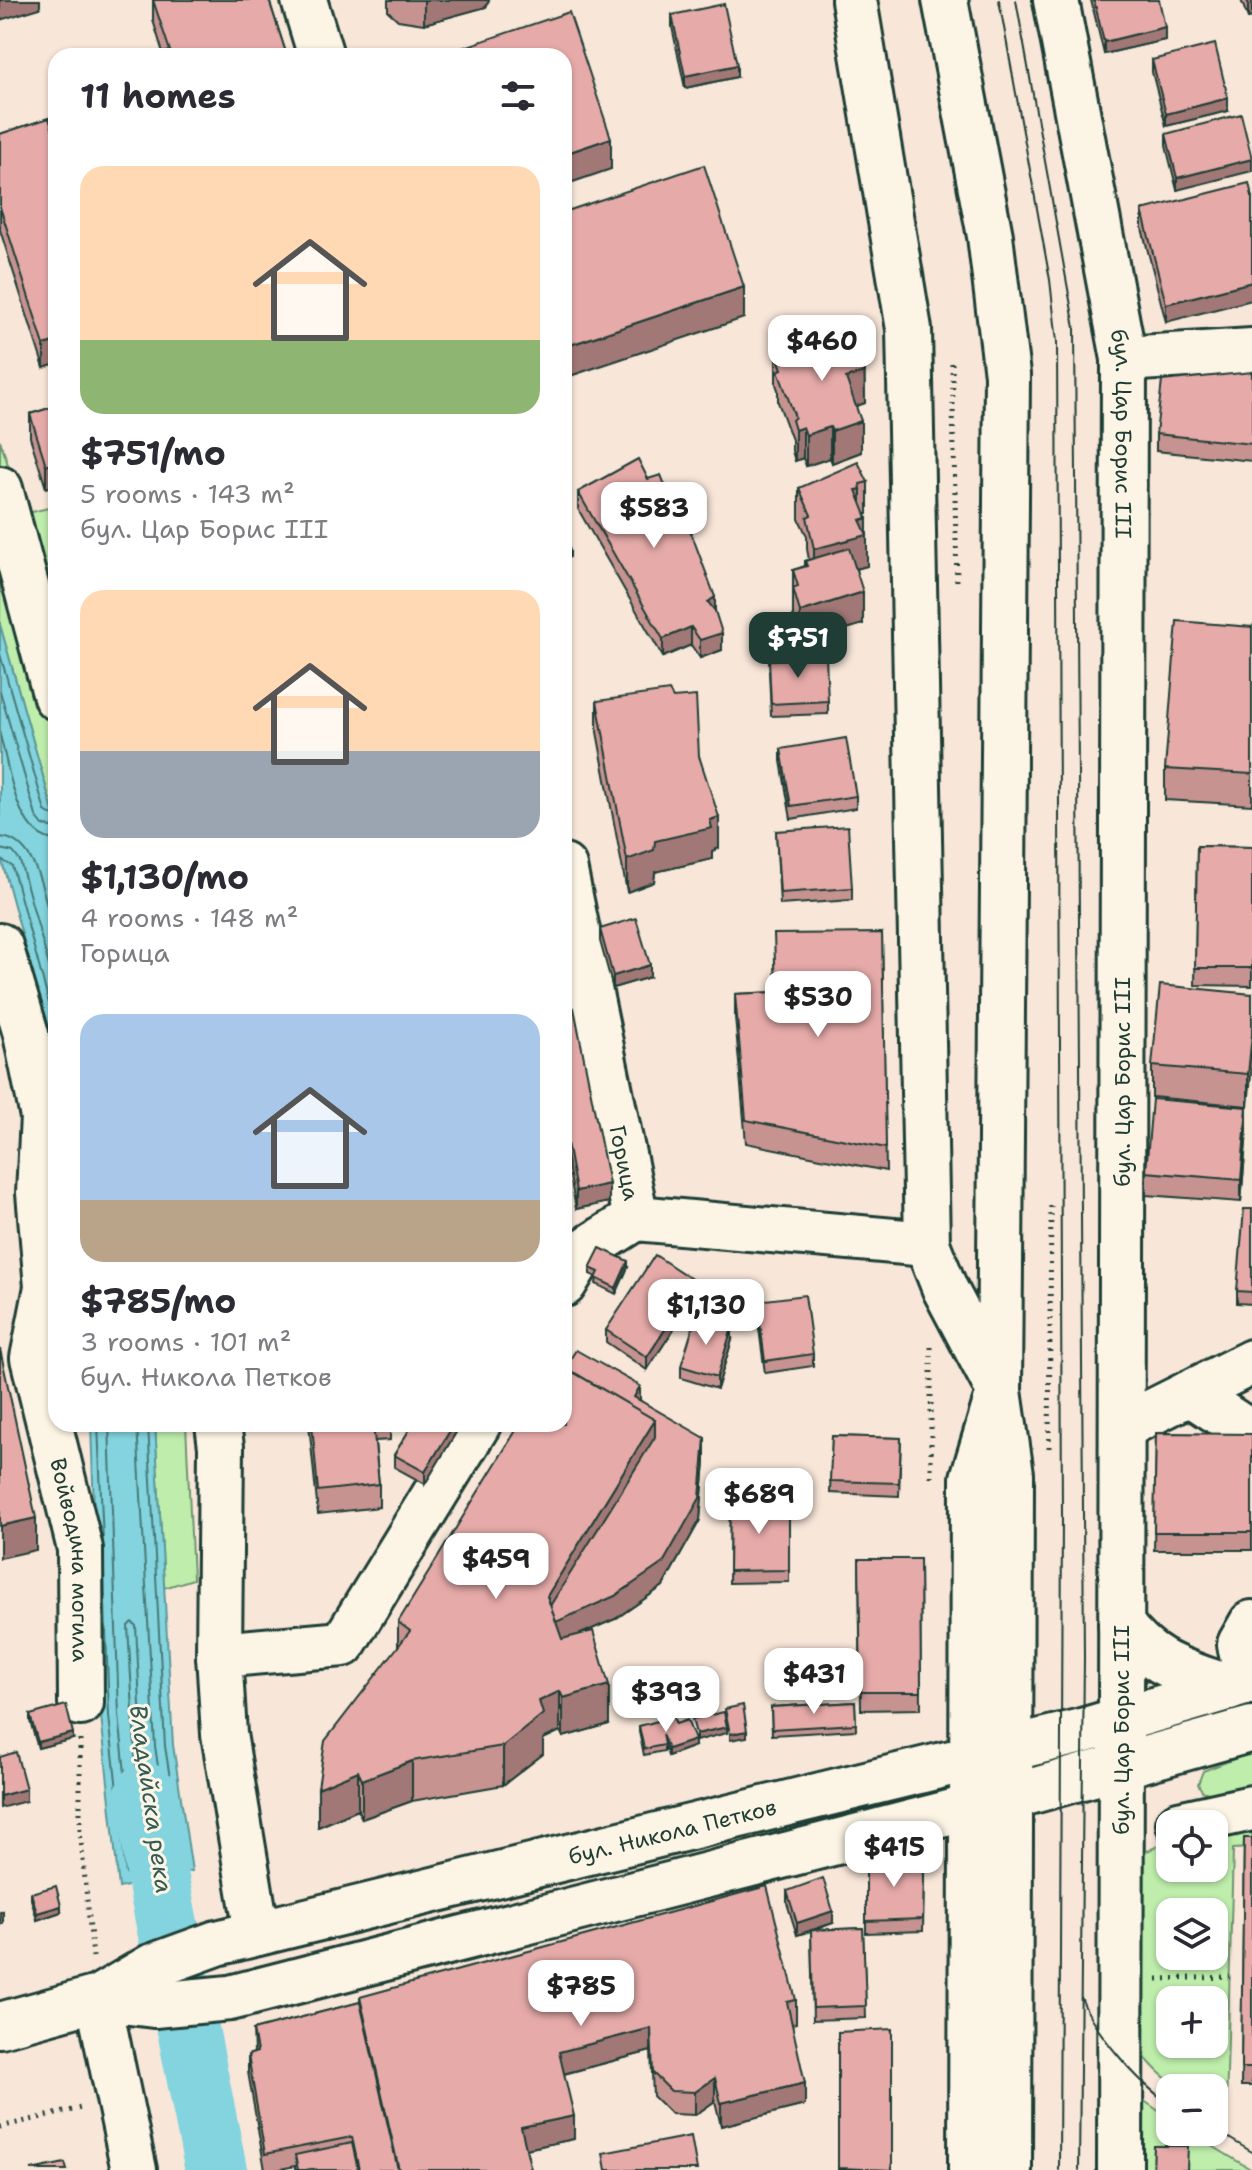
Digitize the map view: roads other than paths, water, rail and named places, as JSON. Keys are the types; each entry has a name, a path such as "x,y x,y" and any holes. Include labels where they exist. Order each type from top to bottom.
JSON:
{"main road":[{"path":"304,0 319,48"},
{"path":"854,0 909,329 927,1244 945,1289 999,1391"},
{"path":"945,0 997,276 1007,375 999,1391 973,1478 990,1754 1009,2170"},
{"name":"бул. Цар Борис III","path":"1056,0 1124,359 1120,2170"},
{"path":"1124,359 1252,351"},
{"path":"0,489 48,667"},
{"name":"Горица","path":"572,906 636,1218 927,1244"},
{"name":"Войводина могила","path":"0,946 26,1034 43,1117 39,1193 47,1287 17,1362 80,1549 81,1703"},
{"path":"572,1271 584,1251 636,1218"},
{"path":"1122,1427 1252,1362"},
{"path":"1190,1393 1252,1434"},
{"path":"219,1432 219,1655 237,1938"},
{"path":"219,1655 343,1644 473,1432"},
{"path":"1121,1624 1139,1648 1159,1662 1242,1683 1240,1644 1252,1623"},
{"name":"бул. Никола Петков","path":"0,2025 121,1993 181,1954 237,1938 990,1754 1242,1683"},
{"name":"бул. Никола Петков","path":"121,1993 191,2005 230,1998 991,1802 1252,1729"},
{"path":"971,2170 991,1802"},
{"path":"1228,1813 1252,1808"},
{"path":"1121,1837 1156,1829"},
{"path":"121,1993 119,2099 134,2170"}],"water":[{"path":"0,625 48,794 48,1031 0,854"},
{"path":"91,1432 155,1432 173,1745 192,1871 119,1888 101,1716"}],"waterway":[{"name":"Владайска река","path":"146,1794 158,1879 216,2170"}],"tram line":[{"path":"999,0 1050,280 1057,342 1062,1515 1059,2170"},
{"path":"1016,0 1075,328 1084,1657 1079,2170"},
{"path":"1081,1997 1106,2041 1156,2093"},
{"path":"1228,2137 1252,2152"}]}
